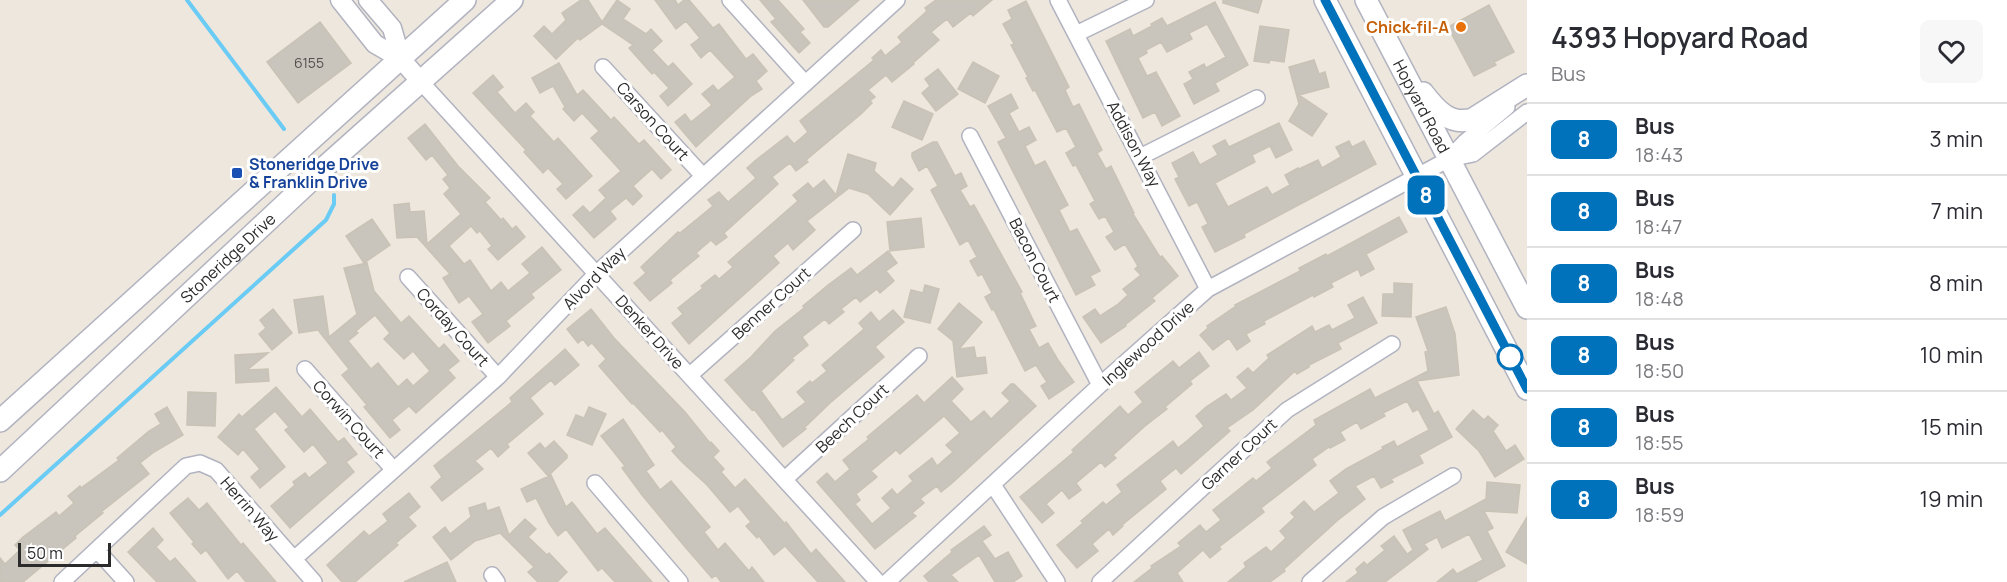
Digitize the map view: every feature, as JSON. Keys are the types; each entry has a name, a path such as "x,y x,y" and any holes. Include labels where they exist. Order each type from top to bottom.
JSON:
{"main road":[{"name":"Stoneridge Drive","path":"0,421 465,0"},
{"name":"Stoneridge Drive","path":"0,471 320,172 512,0"},
{"path":"1325,0 1527,389"},
{"name":"Hopyard Road","path":"1366,0 1527,308"},
{"path":"1400,64 1445,117 1459,121 1473,119 1527,88"}],"street":[{"path":"340,0 375,44 401,58 421,82"},
{"path":"368,0 392,28 401,58"},
{"path":"730,0 805,83"},
{"name":"Alvord Way","path":"294,559 498,377 597,273 897,0"},
{"name":"Addison Way","path":"1058,0 1208,289"},
{"path":"1076,34 1146,0"},
{"name":"Carson Court","path":"603,67 703,176"},
{"name":"Denker Drive","path":"421,82 878,582"},
{"name":"Inglewood Drive","path":"1449,159 1465,142 1527,88"},
{"path":"1140,157 1257,98"},
{"name":"Inglewood Drive","path":"887,582 1100,385 1208,289 1449,159 1473,154 1527,112"},
{"name":"Bacon Court","path":"970,136 1100,385"},
{"name":"Benner Court","path":"690,375 853,230"},
{"name":"Corday Court","path":"408,277 498,377"},
{"name":"Garner Court","path":"1100,582 1287,410 1392,344"},
{"name":"Beech Court","path":"785,479 919,356"},
{"name":"Corwin Court","path":"305,369 393,469"},
{"name":"Herrin Way","path":"62,582 186,466 200,463 216,470 314,582"},
{"path":"1310,582 1383,517 1453,476"},
{"path":"595,483 680,582"},
{"path":"993,485 1057,582"},
{"path":"97,550 126,582"}],"building":[{"path":"581,0 588,0 602,22 617,0 630,9 623,19 646,34 651,29 662,41 652,50 668,67 673,63 692,84 668,106 660,96 669,88 654,72 652,74 629,48 633,45 602,24 580,40 578,38 556,59 534,36 544,26 552,34 566,20 562,13"},
{"path":"655,0 675,0 678,5 684,0 689,0 713,28 719,24 746,59 753,54 767,71 756,81 762,89 751,96 696,147 675,122 685,114 691,122 712,105 702,94 713,85 718,91 735,77 710,50 701,58 691,45 700,38 686,21 676,29"},
{"path":"760,0 778,0 804,29 800,32 810,43 799,53 771,22 776,19"},
{"path":"803,0 859,0 828,27 824,27"},
{"path":"936,0 992,0 973,16 971,13 953,27 947,19 931,32 939,40 914,64 892,82 886,75 868,90 875,97 861,114 796,171 790,163 772,177 778,184 724,233 727,237 716,245 711,240 696,253 699,256 670,280 672,283 650,301 634,283 646,273 641,267 678,232 680,233 713,206 708,200 719,192 728,202 756,178 747,168 756,160 787,136 794,144 808,132 800,121 874,60 872,58 881,50 885,56 902,42 898,37 927,11 925,8"},
{"path":"1223,0 1262,0 1258,13 1223,3"},
{"path":"1026,1 1069,87 1065,90 1073,107 1079,104 1102,150 1097,153 1106,169 1111,166 1133,214 1160,257 1162,256 1178,276 1152,298 1155,301 1126,326 1101,343 1083,317 1095,309 1100,316 1117,305 1128,295 1123,289 1141,275 1135,269 1138,266 1125,244 1115,250 1106,237 1114,232 1105,216 1099,219 1090,204 1095,201 1076,165 1073,166 1066,153 1076,147 1066,128 1057,132 1035,90 1033,91 1026,78 1028,77 1011,45 1014,44 1003,24 1012,19 1008,10"},
{"path":"1215,2 1248,65 1215,83 1219,91 1194,104 1184,84 1193,79 1189,72 1204,64 1206,68 1226,57 1207,24 1189,33 1192,39 1167,52 1161,42 1146,50 1147,53 1138,58 1147,76 1156,72 1180,116 1162,126 1155,112 1143,118 1106,41 1130,29 1133,36 1162,18 1167,26"},
{"path":"1489,5 1514,52 1494,62 1496,65 1474,76 1448,27"},
{"path":"320,22 351,63 298,103 267,62"},
{"path":"1260,26 1289,30 1284,62 1254,61"},
{"path":"1314,60 1319,74 1325,72 1329,87 1299,95 1327,114 1312,136 1289,121 1299,104 1289,67"},
{"path":"973,62 999,76 985,103 958,89"},
{"path":"559,63 577,95 583,90 611,120 614,117 639,144 644,140 671,170 661,179 652,169 633,186 642,196 633,205 626,198 610,211 616,219 594,238 573,215 583,206 590,213 606,198 599,190 621,171 591,138 599,131 582,113 574,121 563,109 565,107 553,86 540,93 532,78"},
{"path":"938,69 958,94 936,111 922,93 930,86 925,79"},
{"path":"493,75 503,87 497,92 515,113 526,103 534,112 530,116 554,142 558,138 592,176 566,199 557,189 563,184 548,168 543,173 524,152 526,150 473,93"},
{"path":"1011,94 1018,108 1009,113 1019,132 1029,127 1036,140 1025,146 1035,166 1045,161 1068,205 1059,210 1070,232 1077,229 1100,271 1090,276 1095,285 1076,295 998,142 1006,138 988,106"},
{"path":"904,101 933,114 922,140 892,127"},
{"path":"1279,123 1292,150 1276,158 1270,146 1252,155 1255,162 1215,183 1228,207 1267,187 1272,195 1290,185 1285,175 1298,168 1318,160 1322,168 1341,157 1336,147 1349,141 1352,147 1364,141 1376,164 1244,234 1245,237 1215,252 1202,227 1208,224 1197,202 1189,206 1175,179 1179,177 1172,163 1193,152 1200,165 1218,155 1213,146 1225,140 1229,147"},
{"path":"425,124 458,166 490,198 485,202 501,220 503,218 512,229 516,226 525,237 498,260 488,249 492,246 480,231 477,233 471,226 449,246 464,264 470,260 491,291 501,282 508,291 530,273 522,264 542,247 561,270 531,294 534,298 506,321 510,326 488,343 472,322 483,314 469,296 459,303 443,278 450,274 417,237 397,238 394,205 409,203 410,212 424,211 427,244 461,214 444,194 450,188 443,179 448,175 432,155 426,160 408,138"},
{"path":"937,142 955,176 961,173 967,186 960,190 970,207 974,205 1022,292 1020,293 1036,326 1029,329 1039,348 1048,343 1074,382 1049,399 1041,386 1047,382 1036,365 1025,371 993,308 992,310 985,297 992,293 982,274 978,276 970,261 977,257 968,240 960,245 931,190 938,186 927,166 919,171 912,157 912,153"},
{"path":"848,154 876,163 874,171 893,188 901,178 913,189 890,215 868,194 849,188 807,221 815,230 793,250 788,243 773,256 779,263 689,344 672,323 683,314 678,308 715,275 719,279 733,267 728,262 798,201 793,195 808,183 813,189 824,180 836,195"},
{"path":"1399,217 1407,232 1366,254 1374,269 1361,276 1358,269 1331,283 1333,287 1264,321 1265,324 1246,334 1250,341 1237,350 1229,338 1213,350 1200,335 1208,328 1207,326 1235,305 1300,271 1299,268 1326,254 1327,256"},
{"path":"921,218 924,247 890,251 887,222"},
{"path":"372,219 390,245 364,263 346,236"},
{"path":"888,251 897,263 886,271 894,281 880,293 877,289 860,302 856,297 841,309 844,312 829,324 825,319 802,337 808,345 792,358 794,360 761,391 782,420 806,402 797,392 827,371 822,365 864,329 859,323 871,312 879,322 893,310 904,322 875,347 884,357 830,403 804,428 806,429 783,447 754,409 752,410 725,380 775,331 828,285 851,268 857,275"},
{"path":"367,263 374,291 401,323 409,316 439,349 444,344 459,361 448,370 455,378 416,413 409,406 392,420 400,430 390,438 364,407 367,405 342,375 349,369 318,330 299,333 294,300 323,296 329,337 357,314 344,268","holes":["375,315 390,333 384,339 404,359 413,351 430,371 413,386 407,379 398,387 378,363 371,369 348,341"]},
{"path":"1394,283 1412,284 1411,317 1382,316 1383,294 1394,294"},
{"path":"925,285 939,289 930,323 904,317 911,290 923,293"},
{"path":"1363,297 1377,323 1338,343 1341,349 1309,365 1297,374 1295,371 1253,410 1227,428 1230,431 1181,474 1176,468 1160,481 1166,489 1113,535 1109,529 1092,544 1098,551 1077,568 1057,545 1103,502 1106,505 1122,492 1117,485 1173,441 1178,448 1204,426 1196,416 1206,407 1226,394 1231,400 1247,388 1237,377 1248,368 1253,373 1269,358 1267,355 1312,326 1315,332 1329,325 1332,330 1355,318 1348,305"},
{"path":"959,303 982,322 959,349 974,347 976,358 985,357 987,373 957,377 953,341 938,329"},
{"path":"1446,307 1455,334 1459,375 1417,381 1434,414 1438,411 1452,437 1419,455 1423,463 1391,479 1393,482 1381,488 1374,476 1355,486 1365,499 1338,520 1284,569 1285,571 1270,582 1228,582 1246,567 1244,563 1266,547 1271,552 1286,538 1280,531 1295,517 1291,513 1304,501 1314,512 1339,493 1330,481 1346,469 1383,449 1382,447 1394,441 1397,447 1429,430 1418,409 1413,412 1407,401 1383,413 1385,416 1361,429 1357,422 1340,432 1345,440 1329,447 1312,459 1316,465 1261,508 1264,512 1219,547 1221,549 1210,558 1203,550 1177,573 1183,582 1134,582 1152,568 1151,566 1181,546 1178,543 1200,525 1206,532 1221,520 1213,510 1253,478 1256,481 1272,468 1267,462 1316,425 1314,420 1370,389 1375,398 1428,371 1425,352 1428,351 1416,317"},
{"path":"273,309 292,333 272,350 259,334 266,328 260,320"},
{"path":"591,309 614,338 719,451 713,457 724,469 721,472 735,488 745,479 785,524 786,522 811,554 816,549 845,582 818,582 785,546 774,555 759,536 757,538 746,526 751,522 738,506 730,512 707,485 681,461 672,451 676,447 662,430 660,432 632,404 599,366 606,359 592,343 588,346 583,339 578,343 567,329"},
{"path":"565,349 579,365 555,385 551,380 530,398 543,414 507,444 509,447 498,457 491,448 475,461 483,469 442,501 431,487 442,477 434,466 512,402 510,398"},
{"path":"1199,352 1209,366 1190,381 1192,384 1165,407 1167,409 1113,455 1116,458 1105,467 1101,462 1076,483 1081,490 1069,499 1062,490 1046,504 1054,513 1042,523 1020,497 1074,452 1072,450 1120,406 1128,415 1143,402 1135,392 1173,361 1179,368"},
{"path":"268,353 247,370 268,369 269,381 236,383 235,355"},
{"path":"952,377 963,389 951,401 971,422 984,411 991,419 1010,401 1002,393 1011,384 1014,384 1036,406 951,484 941,492 937,486 920,499 924,503 912,513 916,516 875,549 817,482 827,473 835,482 850,469 843,460 869,439 867,437 917,395 924,403","holes":["944,416 960,433 946,445 953,452 937,466 932,458 909,476 913,481 897,495 892,489 882,498 891,508 872,524 855,504 860,500 856,494 877,477 871,471 896,450 900,454"]},
{"path":"276,387 302,417 310,409 338,442 344,438 357,454 346,462 354,472 290,528 271,506 295,485 293,482 305,473 309,478 328,463 313,444 304,452 285,430 289,427 275,411 254,429 285,467 260,488 251,477 260,469 243,449 238,455 218,437 239,414 242,417"},
{"path":"188,392 216,393 215,426 187,425"},
{"path":"167,407 183,435 140,463 149,474 101,512 103,513 75,536 76,538 23,582 0,582 0,558 5,564 20,550 15,545 23,537 56,512 59,516 74,503 68,496 119,460 117,458 161,424 155,414"},
{"path":"589,407 606,414 592,445 567,435 576,415 584,418"},
{"path":"1473,410 1484,420 1488,416 1498,425 1493,431 1506,451 1515,445 1524,459 1495,477 1479,451 1456,429"},
{"path":"623,419 654,465 646,471 660,490 671,481 710,527 704,532 718,550 725,543 749,571 752,567 764,582 721,582 716,575 712,578 686,548 642,495 622,468 625,466 601,436"},
{"path":"554,441 567,455 567,458 548,476 528,453 540,443 545,449"},
{"path":"551,475 566,507 572,502 597,534 605,528 652,582 615,582 602,568 598,571 566,529 558,536 536,498 527,502 521,489"},
{"path":"1487,482 1520,485 1517,513 1484,511 1493,528 1487,531 1505,566 1475,582 1437,582 1453,569 1457,574 1483,560 1469,534 1442,548 1437,537 1424,544 1428,549 1385,582 1346,582 1358,573 1356,569 1364,562 1367,565 1385,550 1381,546 1394,536 1407,554 1413,550 1403,530 1440,511 1445,521 1486,499"},
{"path":"409,493 420,507 408,517 416,526 396,543 398,545 355,582 342,582 327,565 364,531 369,536 388,521 383,514"},
{"path":"188,498 199,510 207,503 241,545 243,543 276,582 246,582 237,571 228,579 206,550 201,554 170,513"},
{"path":"485,503 487,511 499,507 509,535 525,519 536,529 528,537 547,555 549,553 567,572 557,582 538,582 528,572 534,567 500,533 475,541 451,560 433,537 445,527 450,534 471,517 469,508"},
{"path":"1527,517 1527,564 1506,552"},
{"path":"984,526 991,535 982,541 995,559 1008,552 1022,576 1013,582 995,582 979,555 951,575 958,582 929,582 924,576 952,552 951,550"},
{"path":"153,528 163,540 156,547 170,562 175,558 196,582 157,582 128,552"},
{"path":"447,562 456,582 404,582"}],"waterway":[{"path":"187,0 284,129"},
{"path":"0,515 326,220 334,204 334,195"}],"bus line":[{"name":"8","path":"1325,0 1527,389"}],"place":[{"name":"Chick-fil-A","path":"1461,27"},
{"name":"Stoneridge Drive & Franklin Drive","path":"237,173"}]}
